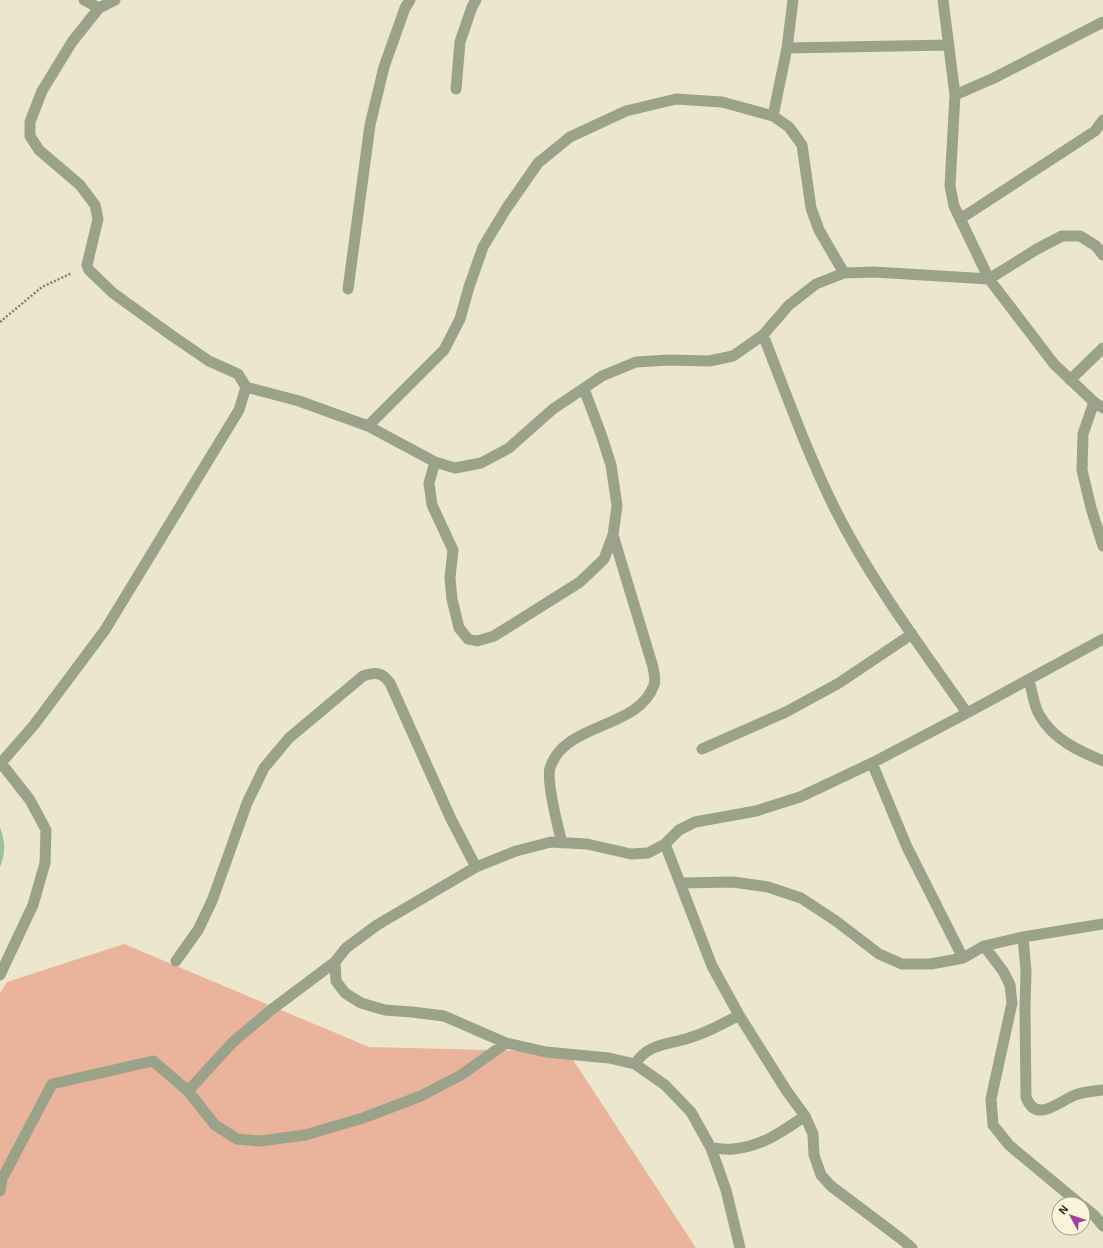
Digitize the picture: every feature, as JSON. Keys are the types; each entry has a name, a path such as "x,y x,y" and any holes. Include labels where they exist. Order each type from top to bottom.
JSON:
{"street":[{"path":"84,0 99,8"},
{"path":"115,0 99,8 72,42 42,91 30,122 30,136 39,150 80,185 95,206 98,219 87,265 89,270 113,293 171,335 209,360 238,374 246,387 299,401 368,426 435,462 455,468 481,463 509,448 554,409 602,376 636,362 669,360 709,361 733,356 763,335 789,305 816,284 844,273 874,272 989,279 1037,249 1062,236 1080,236 1096,246 1103,255"},
{"path":"348,288 370,125 384,67 405,8 410,0"},
{"path":"456,89 460,42 472,7 476,0"},
{"path":"773,116 787,48 793,0"},
{"path":"944,0 955,94 950,186 954,206 989,279 1054,364 1099,405 1083,434 1082,470 1091,508 1103,546"},
{"path":"955,94 994,78 1103,22"},
{"path":"787,48 949,45"},
{"path":"368,426 444,350 460,319 483,247 502,215 538,163 570,137 626,111 676,99 722,102 773,116 789,127 802,145 811,208 819,230 844,273"},
{"path":"960,219 1095,131 1103,120"},
{"path":"763,335 812,460 835,510 872,575 967,714"},
{"path":"1070,380 1103,348"},
{"path":"0,975 33,905 45,863 46,830 30,800 0,763 34,725 105,630 239,410 246,387"},
{"path":"435,462 429,483 432,505 453,550 450,578 452,599 459,628 468,639 477,641 494,636 580,582 604,559 614,535 617,506 611,465 584,389"},
{"path":"562,843 550,784 550,768 559,752 571,740 632,711 647,699 655,684 654,667 614,535"},
{"path":"702,749 786,712 839,683 912,634"},
{"path":"188,1091 233,1042 271,1010 335,962 346,948 377,925 476,867 516,851 551,842 587,844 631,854 648,853 664,844 679,830 695,822 756,811 800,797 872,763 967,714 1103,639"},
{"path":"176,961 198,930 212,902 247,803 264,768 289,738 363,676 375,673 385,676 390,683 451,819 476,867"},
{"path":"1029,680 1039,716 1057,738 1085,754 1103,761"},
{"path":"872,763 907,846 963,958"},
{"path":"664,844 712,966 739,1015 786,1090 805,1116 813,1134 814,1154 821,1175 831,1186 912,1248"},
{"path":"680,883 734,882 768,887 801,898 836,921 880,954 902,964 931,964 963,958 984,946 1023,937 1103,924"},
{"path":"1023,937 1026,971 1026,1097 1029,1105 1036,1110 1046,1110 1076,1095 1103,1090"},
{"path":"984,946 1008,980 1012,1003 991,1099 993,1125 1009,1145 1070,1196"},
{"path":"335,962 336,981 345,992 361,1003 385,1010 444,1016 506,1043 546,1052 609,1058 635,1064 664,1085 691,1112 711,1148 726,1190 740,1248"},
{"path":"635,1064 641,1056 651,1049 663,1044 688,1039 711,1030 739,1015"},
{"path":"0,1191 2,1179 52,1084 153,1061 188,1091 215,1125 237,1139 260,1141 304,1135 363,1118 421,1096 461,1075 506,1043"},
{"path":"711,1148 732,1150 752,1146 774,1136 805,1116"},
{"path":"1091,1212 1103,1226"}],"path":[{"path":"0,322 42,287 71,274 89,270"}],"shaded area":[{"path":"0,827 4,847 0,867"},
{"path":"124,944 369,1047 568,1052 696,1248 0,1248 0,993 7,982"}]}
